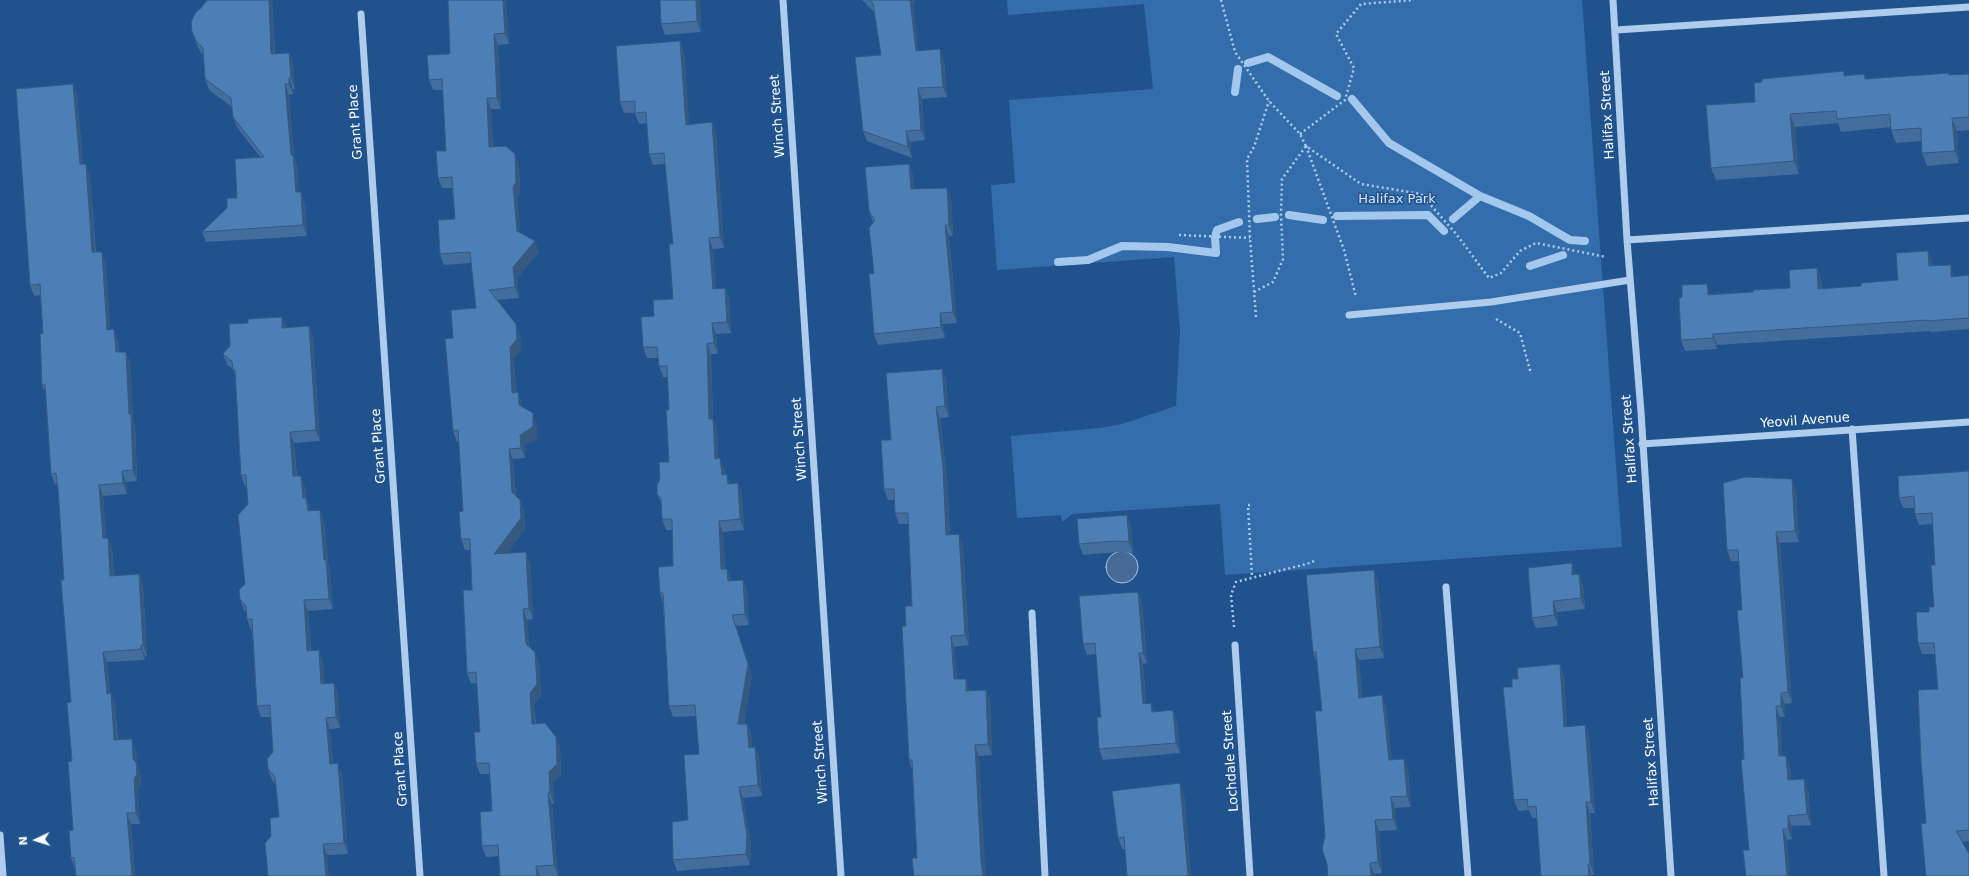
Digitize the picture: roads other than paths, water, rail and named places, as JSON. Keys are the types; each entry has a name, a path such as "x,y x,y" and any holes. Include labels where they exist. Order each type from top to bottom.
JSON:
{"street":[{"name":"Winch Street","path":"783,0 841,876"},
{"name":"Halifax Street","path":"1613,0 1616,30 1627,240 1671,876"},
{"path":"1616,30 1969,8"},
{"name":"Grant Place","path":"361,14 420,876"},
{"path":"1627,240 1969,218"},
{"path":"1349,315 1481,303 1630,280"},
{"name":"Yeovil Avenue","path":"1642,444 1969,422"},
{"path":"1852,429 1884,876"},
{"path":"1446,587 1468,876"},
{"path":"1032,613 1045,876"},
{"name":"Lochdale Street","path":"1235,645 1250,876"},
{"path":"0,834 3,876"}],"waterway":[{"path":"1248,63 1268,57 1337,96"},
{"path":"1235,92 1238,69"},
{"path":"1352,99 1389,143 1480,196"},
{"path":"1453,219 1480,196 1529,216 1570,240 1585,241"},
{"path":"1289,215 1323,220"},
{"path":"1337,216 1428,215 1444,231"},
{"path":"1257,219 1275,217"},
{"path":"1058,262 1088,260 1122,246 1168,247 1216,253 1215,237 1217,230 1239,222"},
{"path":"1530,266 1563,255"}],"park label":[{"name":"Halifax Park","path":"1397,200"}]}
